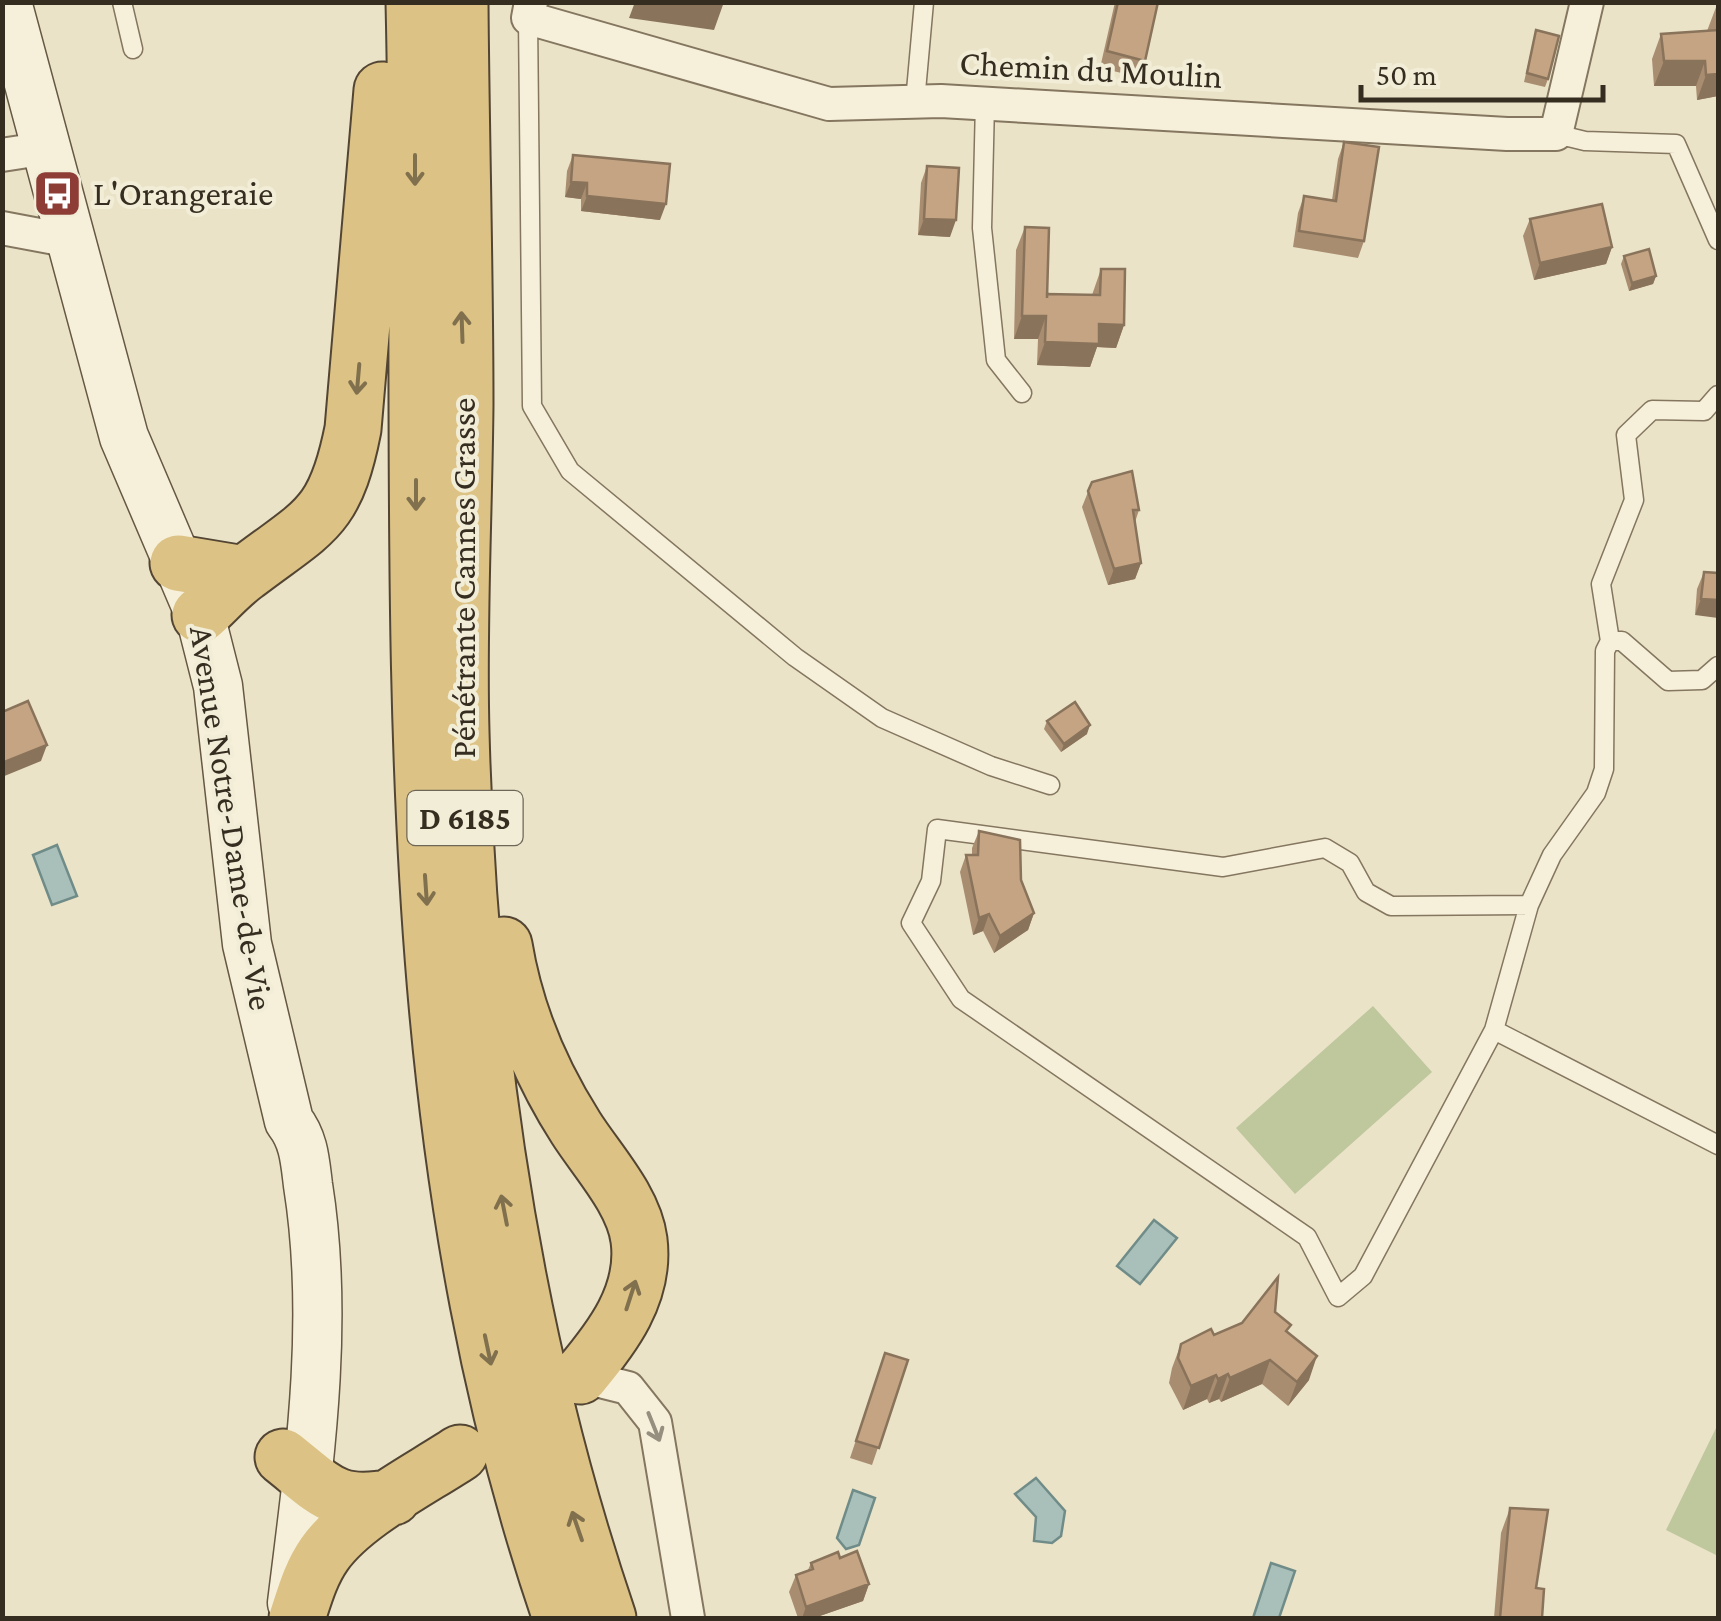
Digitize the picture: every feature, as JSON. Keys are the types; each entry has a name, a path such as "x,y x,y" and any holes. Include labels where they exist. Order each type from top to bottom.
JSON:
{"highway":[{"path":"200,615 244,574 294,542 334,496 346,466 354,429 390,2"},
{"name":"Pénétrante Cannes Grasse","path":"414,2 419,769 432,976 448,1112 488,1349 517,1475 561,1618"},
{"name":"Pénétrante Cannes Grasse","path":"460,2 465,405 459,538 461,734 484,1057 500,1190 545,1412 608,1618"},
{"path":"465,405 500,922 512,999 553,1091 626,1206 639,1238 639,1270 631,1302 610,1340 580,1376"},
{"path":"178,563 244,574"},
{"path":"294,1618 312,1575 330,1546 392,1497 460,1453"},
{"path":"295,1467 330,1495 356,1504 392,1497"}],"main road":[{"name":"Avenue Notre-Dame-de-Vie","path":"7,2 25,151 71,242 124,437 200,615 218,686 247,944 289,1120 284,1140 304,1247 305,1305 295,1467 294,1618"},
{"name":"Avenue Notre-Dame-de-Vie","path":"266,1618 295,1467"}],"street":[{"path":"1556,134 1587,2"},
{"name":"Chemin du Moulin","path":"530,10 828,104 985,103 1556,134"},
{"path":"2,228 71,242"},
{"path":"580,1376 628,1388 655,1422 688,1618"}],"lane":[{"path":"122,2 132,49"},
{"path":"914,102 924,2"},
{"path":"530,10 532,406 570,472 795,657 882,718 991,766 1050,785"},
{"path":"985,103 982,228 996,360 1022,393"},
{"name":"Chemin du Moulin","path":"1556,134 1584,141 1676,144 1718,240"},
{"path":"1529,905 1391,906 1366,892 1350,863 1324,848 1223,867 937,828 931,880 911,922 960,999 1308,1237 1338,1297 1363,1276 1494,1030 1529,905 1552,855 1596,793 1604,769 1605,651 1610,641 1601,584 1634,500 1626,434 1652,410 1704,411 1718,395"},
{"path":"1610,641 1622,640 1668,681 1702,680 1718,666"},
{"path":"1494,1030 1718,1144"}],"green space":[{"path":"1373,1006 1432,1072 1295,1194 1236,1128"},
{"path":"1718,1424 1718,1556 1666,1530"}],"water":[{"path":"57,845 77,896 52,905 33,855"},
{"path":"1154,1220 1177,1238 1140,1284 1117,1266"},
{"path":"1036,1478 1065,1511 1061,1536 1052,1543 1034,1541 1036,1517 1015,1494"},
{"path":"853,1490 875,1498 859,1545 846,1549 837,1538"},
{"path":"1271,1563 1295,1571 1279,1618 1253,1618"}],"building":[{"path":"1118,2 1158,2 1145,61 1107,51"},
{"path":"1536,30 1559,36 1548,79 1527,73"},
{"path":"1718,30 1718,74 1706,75 1705,61 1664,61 1661,34"},
{"path":"1344,142 1379,147 1364,241 1299,231 1304,196 1336,201"},
{"path":"573,155 670,164 666,204 587,196 587,183 571,182"},
{"path":"927,166 959,168 956,220 924,219"},
{"path":"1602,204 1612,247 1540,263 1530,219"},
{"path":"1025,227 1049,228 1047,294 1100,295 1101,269 1125,269 1124,325 1099,324 1099,344 1045,342 1046,316 1022,316"},
{"path":"1649,249 1656,276 1632,283 1624,256"},
{"path":"1132,471 1139,510 1133,510 1141,563 1114,569 1088,491 1092,482"},
{"path":"1704,572 1718,573 1718,600 1701,599"},
{"path":"28,701 47,745 2,763 2,712"},
{"path":"1075,702 1090,725 1064,744 1047,721"},
{"path":"979,831 1020,840 1021,880 1034,913 1000,936 989,914 979,918 966,855 978,855"},
{"path":"1278,1277 1275,1312 1291,1325 1286,1331 1317,1356 1297,1382 1270,1360 1230,1378 1228,1374 1218,1379 1216,1375 1191,1386 1178,1358 1181,1344 1211,1329 1214,1335 1242,1323"},
{"path":"885,1353 908,1360 879,1448 856,1441"},
{"path":"1510,1508 1548,1510 1536,1588 1544,1589 1542,1618 1500,1618"},
{"path":"857,1551 869,1584 806,1607 796,1575 813,1569 811,1563 838,1552 840,1558"}],"place":[{"name":"L'Orangeraie","path":"58,193"}]}
